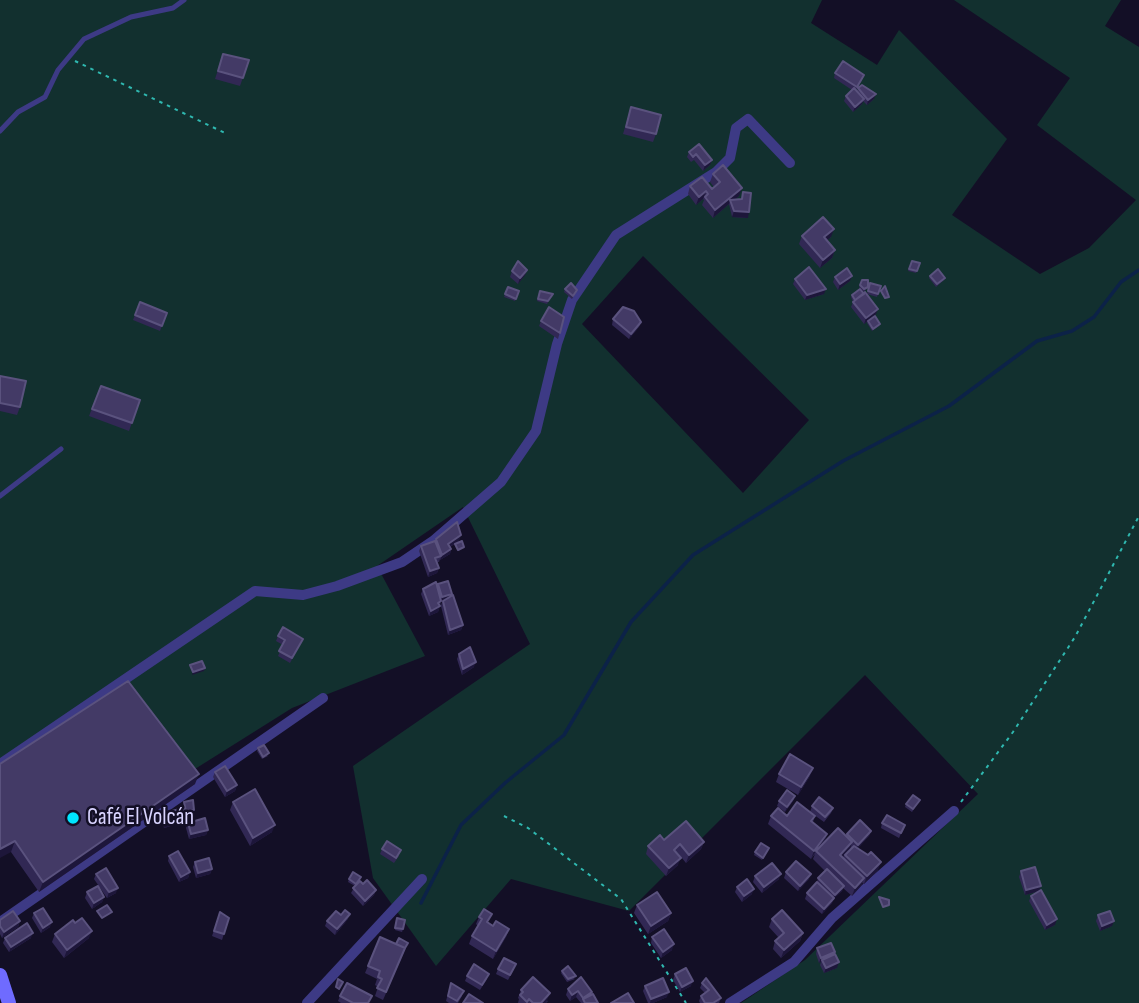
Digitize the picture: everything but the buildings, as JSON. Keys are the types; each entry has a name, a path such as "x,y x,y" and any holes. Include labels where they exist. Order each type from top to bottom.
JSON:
{"street":[{"path":"0,764 255,591 303,595 337,586 402,562 433,541 501,482 536,430 564,319 572,300 616,235 716,172 730,158 736,128 748,119 790,163"},
{"path":"0,922 323,698"},
{"path":"730,1003 794,962 832,918 954,811"},
{"path":"307,1003 422,879"},
{"path":"0,975 5,1001"}],"lane":[{"path":"0,131 18,112 45,97 68,58 84,39 131,17 173,8 184,0"},
{"path":"0,496 61,449"}],"path":[{"path":"68,58 227,134"},
{"path":"954,811 1013,732 1075,637 1139,516"},
{"path":"504,816 528,828 621,899 686,1003"}],"green space":[{"path":"0,0 822,0 811,23 877,65 899,30 1007,139 952,215 1040,274 1089,248 1136,200 1037,125 1070,78 954,0 1121,0 1105,26 1139,47 1139,1003 741,1003 805,960 978,794 865,675 629,911 511,879 436,966 373,878 353,766 530,644 463,507 377,566 425,656 292,708 144,801 0,808","holes":["643,256 809,420 743,493 582,324"]}],"waterway":[{"path":"421,903 461,825 505,783 564,735 631,622 693,555 843,461 949,406 1037,341 1072,331 1094,317 1121,282 1139,270"}],"place":[{"name":"Café El Volcán","path":"73,818"}]}
